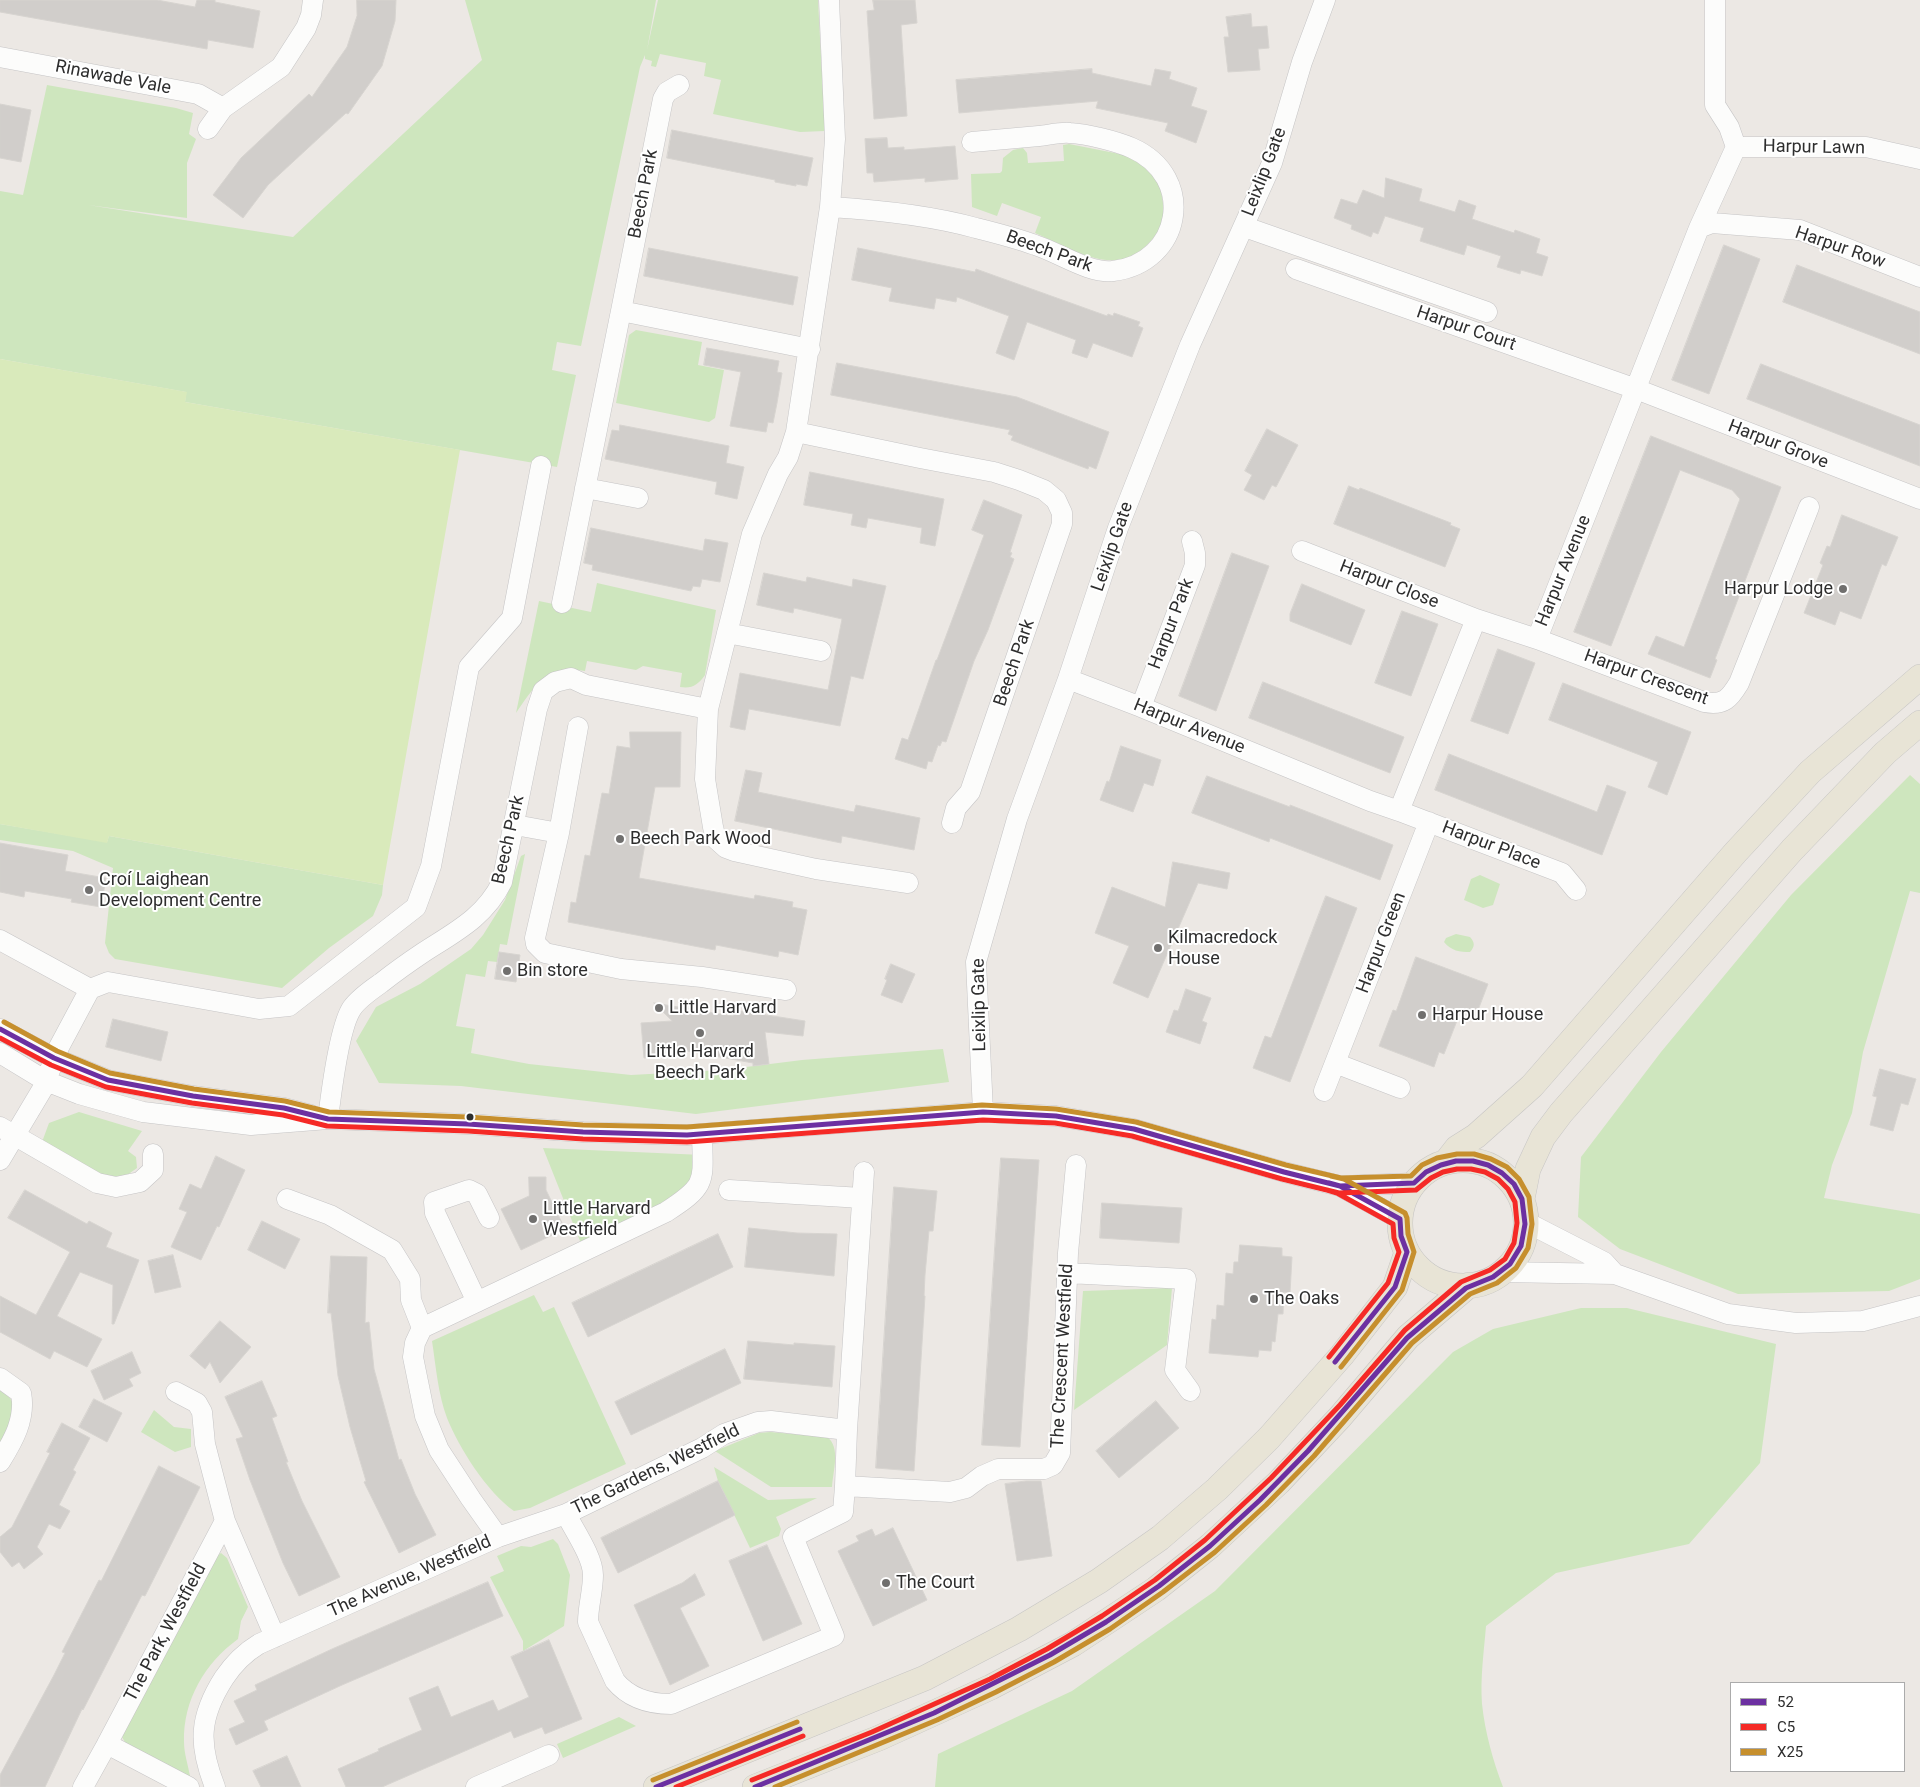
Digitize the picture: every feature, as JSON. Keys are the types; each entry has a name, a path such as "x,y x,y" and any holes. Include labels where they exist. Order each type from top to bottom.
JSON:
{"main road":[{"path":"1446,1162 1457,1148 1476,1136 1532,1086 1735,853 1810,772 1920,677"},
{"path":"1524,1211 1512,1184 1499,1171 1482,1163 1464,1160 1446,1162 1420,1176 1410,1188 1400,1219 1401,1236 1407,1252 1418,1267 1433,1278 1451,1284 1469,1285 1486,1281 1502,1272 1514,1260 1522,1244 1528,1168 1543,1137 1561,1113 1792,850 1885,753 1920,723"},
{"path":"656,1787 925,1678 1019,1628 1099,1581 1160,1538 1217,1489 1269,1438 1342,1355 1395,1287 1407,1252"},
{"path":"755,1787 879,1738 991,1687 1073,1644 1156,1589 1210,1546 1279,1482 1340,1417 1408,1337 1469,1285"}],"street":[{"path":"208,129 223,108 281,67 306,28 311,16 313,0"},
{"path":"829,0 835,139 830,207 810,349 796,432 788,457 778,474 754,528 708,709 705,779 716,839 726,848 816,869 908,883"},
{"name":"Leixlip Gate","path":"983,1112 976,962 1017,820 1068,679 1118,528 1190,345 1272,163 1302,62 1325,0"},
{"path":"1715,0 1715,105 1728,127 1736,147"},
{"name":"Rinawade Vale","path":"0,57 198,94 223,108"},
{"name":"Beech Park","path":"562,603 663,99 667,92 679,85"},
{"name":"Beech Park","path":"830,207 885,210 974,227 1036,245 1089,268 1110,272 1145,260 1163,242 1173,222 1173,195 1161,168 1149,157 1131,148 1070,133 972,142"},
{"name":"Harpur Lawn","path":"1736,147 1866,147 1920,159"},
{"name":"Harpur Avenue","path":"1476,619 1537,639 1699,228 1736,147"},
{"name":"Harpur Row","path":"1699,228 1712,223 1800,230 1920,277"},
{"path":"1244,227 1487,312"},
{"name":"Harpur Court","path":"1296,269 1636,389"},
{"path":"621,311 810,349"},
{"name":"Harpur Grove","path":"1636,389 1920,499"},
{"name":"Beech Park","path":"796,432 994,472 1044,490 1056,500 1062,513 1062,524 970,792 956,808 952,823"},
{"path":"0,1160 7,1131 46,1081 54,1058 90,989 108,982 259,1009 289,1006 416,907 431,866 469,667 512,618 541,466"},
{"path":"584,488 638,498"},
{"name":"Harpur Crescent","path":"1537,639 1704,702 1714,704 1722,702 1731,697 1739,683 1810,507"},
{"name":"Harpur Park","path":"1141,706 1195,565 1192,541"},
{"name":"Harpur Close","path":"1302,550 1476,619"},
{"path":"1399,811 1476,619"},
{"path":"727,634 821,651"},
{"name":"Beech Park","path":"328,1119 332,1086 344,1026 352,1008 408,962 479,915 497,892 502,882 540,695 555,682 571,678 586,685 708,709"},
{"name":"Harpur Avenue","path":"1068,679 1141,706 1370,801 1399,811"},
{"path":"578,727 559,833 535,938 536,944 545,953 621,969 702,977 786,990"},
{"name":"Harpur Place","path":"1399,811 1562,873 1576,890"},
{"name":"Harpur Green","path":"1324,1091 1429,822"},
{"path":"515,824 559,833"},
{"path":"0,940 90,989"},
{"path":"0,1029 54,1058 108,1080 193,1096 284,1108 328,1119"},
{"path":"0,1042 28,1059 46,1081"},
{"path":"0,1053 46,1081 79,1094 143,1112 251,1125 328,1119 468,1124 583,1132 702,1134 983,1112 1056,1116 1134,1129 1340,1186 1400,1219"},
{"path":"1335,1063 1400,1088"},
{"path":"7,1131 97,1184 116,1187 140,1182 153,1170 153,1154"},
{"path":"287,1199 330,1215 392,1250 410,1279 411,1300 422,1328 666,1212 687,1198 699,1186 702,1176 702,1134"},
{"name":"The Crescent Westfield","path":"845,1486 950,1492 966,1488 982,1476 998,1469 1044,1469 1053,1465 1060,1453 1067,1273 1076,1166"},
{"path":"566,1514 592,1565 593,1582 588,1622 620,1688 647,1702 671,1704 834,1636 793,1537 843,1512 864,1172"},
{"path":"1340,1186 1414,1183"},
{"path":"477,1302 435,1213 434,1202 469,1190 477,1194 489,1218"},
{"path":"729,1190 862,1198"},
{"path":"1524,1211 1604,1262 1616,1274"},
{"path":"1502,1272 1616,1274 1728,1314 1796,1323 1863,1321 1920,1306"},
{"path":"1067,1273 1186,1279 1175,1370 1190,1391"},
{"name":"The Avenue, Westfield","path":"213,1786 204,1744 204,1719 210,1702 232,1666 246,1652 275,1637 498,1537 439,1450 425,1416 413,1357 415,1343 422,1328"},
{"path":"0,1378 21,1393 24,1408 14,1438 0,1462"},
{"path":"176,1392 197,1403 202,1412 205,1444 225,1521 275,1637"},
{"name":"The Gardens, Westfield","path":"498,1537 566,1514 702,1448 724,1434 758,1422 771,1421 847,1430"},
{"name":"The Park, Westfield","path":"82,1787 107,1744 225,1521"},
{"path":"107,1744 189,1787"},
{"path":"476,1787 549,1755"}],"green space":[{"path":"465,0 656,0 647,50 658,0 818,0 825,131 800,132 713,114 721,80 704,76 706,63 660,54 656,67 651,66 652,61 645,59 645,55 640,67 581,346 557,342 552,370 576,375 557,467 185,402 186,392 0,359 0,191 23,195 47,85 176,108 193,113 189,134 196,139 187,163 187,218 88,205 293,237 482,60"},
{"path":"1069,144 1130,156 1159,179 1164,206 1164,221 1151,241 1133,255 1120,260 1091,257 1035,233 1041,217 1002,203 997,216 972,207 971,174 1000,173 1002,171 1003,158 1013,150 1023,148 1027,153 1028,163 1064,161 1063,145"},
{"path":"636,330 702,342 698,365 724,370 715,418 709,422 616,403 629,335"},
{"path":"0,359 187,392 185,402 460,450 383,885 109,836 107,843 0,824"},
{"path":"597,583 716,610 705,675 694,686 680,687 682,673 643,666 636,670 587,661 585,671 561,671 544,679 536,686 516,713 539,601 591,612"},
{"path":"1910,775 1920,784 1920,893 1910,891 1863,1052 1852,1113 1832,1165 1824,1198 1920,1214 1920,1279 1889,1291 1738,1294 1620,1249 1578,1217 1581,1157 1661,1052 1791,895"},
{"path":"0,824 107,842 109,836 383,885 382,895 373,916 329,948 282,988 115,959 109,953 105,943 113,868 73,851 0,840"},
{"path":"525,854 507,945 500,944 497,962 488,961 485,977 466,974 456,1026 475,1029 471,1053 529,1064 631,1075 722,1070 802,1060 943,1049 949,1082 696,1114 461,1086 379,1083 356,1041 376,1007 420,984 471,949 483,935 505,900 521,856"},
{"path":"1480,875 1500,884 1493,905 1483,908 1464,900 1471,879"},
{"path":"1456,934 1470,937 1474,944 1470,952 1456,950 1444,942 1446,938"},
{"path":"79,1112 142,1131 128,1151 136,1157 137,1168 123,1178 95,1176 42,1142 49,1123"},
{"path":"543,1148 703,1155 700,1183 584,1251"},
{"path":"1172,1288 1167,1345 1074,1410 1083,1291"},
{"path":"534,1295 543,1312 554,1307 626,1464 530,1508 514,1511 484,1481 466,1456 452,1430 441,1400 432,1341"},
{"path":"1581,1308 1627,1308 1776,1344 1760,1463 1689,1544 1556,1573 1486,1626 1482,1674 1482,1704 1490,1746 1503,1787 935,1787 938,1754 1072,1691 1215,1591 1453,1352 1493,1329"},
{"path":"0,1390 8,1396 14,1409 11,1424 0,1446"},
{"path":"154,1410 174,1427 191,1429 191,1447 175,1452 141,1432"},
{"path":"770,1432 827,1437 834,1447 835,1453 832,1487 771,1487 715,1451 759,1433"},
{"path":"714,1467 768,1500 817,1498 776,1517 781,1529 779,1536 750,1548 718,1481"},
{"path":"553,1539 558,1544 570,1575 564,1626 523,1651 523,1641 490,1577 504,1571 497,1556 521,1546 531,1547"},
{"path":"221,1553 227,1558 248,1607 241,1621 238,1639 206,1671 192,1697 187,1712 184,1746 190,1776 188,1781 126,1744 122,1737 213,1559"},
{"path":"619,1717 636,1726 563,1758 557,1744"}],"building":[{"path":"0,0 157,0 195,7 197,0 215,0 215,2 260,11 253,48 208,40 207,49 0,12"},
{"path":"357,0 396,0 395,21 382,66 348,114 346,113 268,185 243,218 213,195 241,158 309,94 312,97 347,47 357,16"},
{"path":"873,0 915,0 917,23 901,25 907,116 874,119 867,11 874,10"},
{"path":"1251,14 1252,27 1267,26 1269,48 1258,49 1260,70 1228,72 1224,37 1229,37 1226,17"},
{"path":"1092,69 1092,73 1151,86 1155,69 1171,72 1169,79 1197,88 1191,106 1207,111 1196,143 1165,131 1168,123 1096,108 1098,101 959,113 956,80"},
{"path":"0,104 31,110 21,162 0,158"},
{"path":"672,130 813,158 807,186 775,182 775,180 667,158"},
{"path":"887,138 888,148 904,147 904,150 955,146 958,179 925,182 925,178 874,182 873,173 867,173 865,139"},
{"path":"1386,178 1422,189 1419,201 1455,212 1459,200 1476,206 1472,219 1514,233 1515,230 1540,239 1536,253 1548,257 1542,276 1521,270 1520,274 1497,267 1501,256 1467,245 1464,255 1420,241 1424,228 1385,216 1378,234 1373,232 1371,237 1351,229 1352,225 1334,218 1341,199 1357,204 1363,190 1384,198"},
{"path":"1724,245 1760,259 1709,394 1672,380"},
{"path":"649,248 798,277 793,305 644,276"},
{"path":"858,248 975,272 976,269 1107,316 1108,314 1113,316 1114,313 1140,322 1138,326 1143,328 1132,357 1093,343 1087,358 1072,353 1076,340 1027,322 1014,360 996,353 1009,316 957,297 956,302 936,298 934,309 889,301 892,288 852,280"},
{"path":"1797,265 1920,312 1920,354 1783,302"},
{"path":"707,348 779,361 777,372 782,373 777,403 773,423 768,422 766,432 730,426 741,372 704,365"},
{"path":"837,363 1017,397 1109,432 1096,469 1089,466 1088,469 1011,440 1013,436 1008,434 1010,430 831,395"},
{"path":"1761,364 1920,425 1920,466 1747,399"},
{"path":"620,425 729,446 726,463 744,467 737,499 715,494 717,482 605,459 612,430 619,431"},
{"path":"1267,429 1298,445 1276,487 1272,485 1264,500 1244,490 1252,475 1245,471"},
{"path":"1651,436 1781,487 1715,659 1717,660 1710,678 1648,654 1656,636 1684,647 1740,499 1732,490 1680,470 1611,646 1574,632"},
{"path":"810,472 944,499 935,546 920,543 922,528 868,518 866,528 851,525 853,514 804,505"},
{"path":"1349,486 1359,490 1360,488 1451,523 1450,525 1460,529 1445,567 1334,524"},
{"path":"984,500 1022,515 1010,552 1012,553 1010,557 1014,559 988,630 974,661 946,742 942,741 940,746 938,745 932,762 928,761 926,769 895,759 902,738 908,740 936,660 984,535 972,530"},
{"name":"Harpur Lodge","path":"1842,515 1898,537 1886,566 1882,564 1861,619 1840,611 1835,625 1804,613 1823,565 1820,563 1827,546 1830,547"},
{"path":"591,528 703,551 705,539 728,543 720,582 702,579 700,587 693,586 691,591 592,570 593,565 584,563"},
{"path":"1232,553 1269,566 1216,711 1179,696"},
{"path":"764,573 806,582 807,577 852,587 853,579 886,586 863,679 851,676 840,726 749,709 745,730 730,727 740,673 828,690 842,619 794,608 793,613 757,605"},
{"path":"1302,584 1365,610 1351,645 1290,621 1290,614"},
{"path":"1402,611 1438,624 1411,696 1375,683"},
{"path":"1498,649 1535,663 1508,734 1471,721"},
{"path":"1263,682 1404,737 1390,773 1249,718"},
{"path":"1563,683 1691,732 1667,795 1648,787 1658,762 1549,720"},
{"name":"Beech Park Wood","path":"630,732 681,732 680,787 655,787 639,878 754,899 755,895 793,902 792,907 807,910 798,955 779,951 778,957 716,945 715,950 568,922 571,902 576,903 585,855 590,856 602,793 609,794 617,746 630,748"},
{"path":"1121,746 1161,760 1153,786 1144,783 1133,812 1100,800 1107,781 1109,782"},
{"path":"1449,754 1597,812 1607,785 1626,792 1602,855 1435,790"},
{"path":"746,770 762,773 758,792 854,812 856,805 920,818 914,850 842,836 841,843 735,821"},
{"path":"1207,776 1290,807 1290,805 1393,845 1380,880 1270,838 1269,842 1192,813"},
{"path":"0,843 68,855 65,871 106,878 101,907 71,902 72,899 25,891 24,897 0,892"},
{"path":"1173,862 1230,873 1227,889 1198,883 1148,998 1113,983 1129,946 1095,933 1112,887 1165,907"},
{"path":"1326,896 1357,908 1290,1082 1253,1068 1265,1036 1271,1038"},
{"name":"Bin store","path":"499,952 520,955 516,982 495,979"},
{"name":"Harpur House","path":"1416,957 1488,984 1475,1018 1460,1013 1444,1054 1439,1052 1434,1067 1379,1046 1393,1010 1396,1011"},
{"path":"891,964 915,974 902,1003 881,995"},
{"path":"1186,989 1211,998 1202,1021 1207,1023 1200,1044 1166,1032 1174,1010 1178,1011"},
{"name":"Little Harvard Beech Park","path":"654,1003 733,1016 734,1010 805,1021 803,1036 765,1032 769,1064 753,1066 753,1063 681,1050 680,1055 644,1058 641,1023 672,1021"},
{"path":"113,1019 168,1032 161,1061 106,1047"},
{"path":"1880,1069 1916,1079 1908,1105 1901,1103 1893,1131 1870,1125 1877,1097 1873,1096"},
{"path":"216,1156 245,1170 219,1227 217,1226 201,1260 171,1247 187,1212 179,1209 190,1184 201,1189"},
{"path":"1001,1158 1039,1160 1020,1447 982,1445"},
{"name":"Little Harvard Westfield","path":"529,1177 546,1177 546,1190 565,1229 521,1250 501,1209 529,1196"},
{"path":"894,1187 937,1191 933,1231 929,1231 925,1275 914,1471 876,1468"},
{"path":"25,1190 87,1224 89,1221 112,1233 106,1247 139,1260 114,1324 112,1324 113,1285 80,1272 57,1316 102,1339 87,1367 54,1351 50,1359 0,1332 0,1296 36,1315 70,1252 8,1218"},
{"path":"1102,1203 1182,1208 1179,1243 1100,1238"},
{"path":"262,1221 300,1239 285,1269 248,1250"},
{"path":"749,1228 797,1233 837,1234 834,1276 745,1267"},
{"path":"718,1234 733,1267 588,1337 572,1303"},
{"name":"The Oaks","path":"1240,1245 1282,1248 1282,1256 1292,1257 1290,1293 1284,1292 1283,1314 1278,1314 1275,1342 1272,1341 1271,1351 1259,1350 1258,1357 1209,1353 1212,1319 1216,1320 1217,1305 1224,1306 1226,1273 1233,1274 1234,1262 1238,1262"},
{"path":"173,1255 181,1287 155,1293 148,1261"},
{"path":"331,1256 367,1257 365,1323 369,1322 374,1369 399,1460 401,1459 415,1494 436,1535 399,1553 364,1482 366,1481 350,1427 338,1376 331,1313 328,1313"},
{"path":"220,1321 251,1347 220,1383 210,1362 205,1369 190,1356"},
{"path":"748,1341 835,1346 832,1387 744,1379"},
{"path":"725,1349 741,1383 631,1435 615,1402"},
{"path":"132,1352 141,1373 129,1379 133,1386 104,1400 91,1371"},
{"path":"262,1381 277,1416 272,1418 288,1462 286,1462 302,1501 340,1577 299,1596 283,1563 250,1480 236,1439 243,1437 225,1397"},
{"path":"94,1399 122,1413 107,1442 79,1427"},
{"path":"1156,1401 1179,1428 1119,1478 1096,1451"},
{"path":"62,1423 90,1438 73,1470 76,1472 59,1505 70,1511 60,1529 49,1524 37,1547 43,1554 24,1569 19,1562 12,1567 0,1552 0,1537 12,1527 50,1453 47,1452"},
{"path":"159,1466 200,1487 145,1596 142,1595 82,1709 45,1787 0,1787 0,1775 54,1675 65,1653 62,1652 99,1580 101,1581"},
{"path":"718,1481 735,1515 618,1573 601,1538"},
{"path":"1041,1481 1052,1556 1017,1561 1005,1484"},
{"name":"The Court","path":"893,1528 927,1600 873,1626 838,1551 859,1541 856,1536 872,1529 875,1536"},
{"path":"767,1545 802,1624 763,1641 729,1561"},
{"path":"695,1574 705,1595 680,1608 709,1666 670,1685 634,1605 682,1583"},
{"path":"488,1582 503,1616 342,1685 264,1721 268,1730 236,1745 229,1729 245,1722 234,1701 257,1690 255,1685 332,1649"},
{"path":"549,1640 582,1719 545,1734 542,1727 514,1738 511,1731 382,1787 346,1787 338,1769 422,1730 409,1698 438,1686 451,1717 493,1700 498,1711 529,1697 511,1657"},
{"path":"287,1756 301,1787 261,1787 253,1771"}],"transit line":[{"name":"X25","path":"4,1022 57,1051 110,1073 194,1089 285,1101 329,1112 468,1117 583,1125 687,1127 982,1105 1056,1109 1136,1122 1286,1165 1341,1178 1411,1176 1422,1165 1437,1158 1457,1154 1474,1154 1491,1159 1507,1167 1519,1179 1529,1197 1532,1224 1528,1248 1516,1268 1497,1283 1470,1294 1412,1343 1314,1456 1266,1505 1215,1552 1163,1592 1110,1629 1054,1662 937,1720 775,1787"},
{"name":"52","path":"0,1029 54,1058 108,1080 193,1096 284,1108 328,1119 468,1124 583,1132 687,1135 983,1112 1056,1116 1134,1129 1340,1186 1414,1183 1426,1172 1456,1161 1473,1161 1488,1165 1502,1173 1514,1184 1522,1199 1525,1224 1521,1246 1510,1264 1493,1277 1466,1288 1407,1338 1308,1451 1260,1500 1210,1546 1159,1586 1106,1622 1050,1655 934,1713 755,1787"},
{"name":"C5","path":"0,1038 51,1065 106,1087 192,1103 283,1115 327,1126 468,1131 583,1139 687,1142 983,1120 1055,1123 1132,1136 1282,1179 1339,1193 1416,1190 1431,1178 1443,1172 1457,1169 1485,1172 1498,1179 1508,1189 1515,1202 1517,1223 1514,1243 1505,1259 1490,1270 1461,1282 1405,1330 1340,1405 1271,1478 1205,1540 1155,1580 1102,1616 1047,1649 990,1679 872,1732 752,1780"},
{"name":"X25","path":"1331,1176 1344,1179 1405,1213 1408,1234 1414,1252 1402,1290 1341,1367"},
{"name":"52","path":"1329,1183 1340,1186 1400,1219 1401,1236 1407,1252 1395,1287 1335,1362"},
{"name":"C5","path":"1327,1190 1337,1193 1393,1224 1394,1238 1399,1252 1388,1283 1329,1357"},
{"name":"X25","path":"653,1780 797,1722"},
{"name":"52","path":"656,1787 800,1729"},
{"name":"C5","path":"676,1787 803,1736"}],"place":[{"name":"Harpur Lodge","path":"1843,589"},
{"name":"Beech Park Wood","path":"620,839"},
{"name":"Croí Laighean Development Centre","path":"89,890"},
{"name":"Kilmacredock House","path":"1158,948"},
{"name":"Bin store","path":"507,971"},
{"name":"Little Harvard","path":"659,1008"},
{"name":"Harpur House","path":"1422,1015"},
{"name":"Little Harvard Beech Park","path":"700,1033"},
{"name":"Little Harvard Westfield","path":"533,1219"},
{"name":"The Oaks","path":"1254,1299"},
{"name":"The Court","path":"886,1583"}]}
